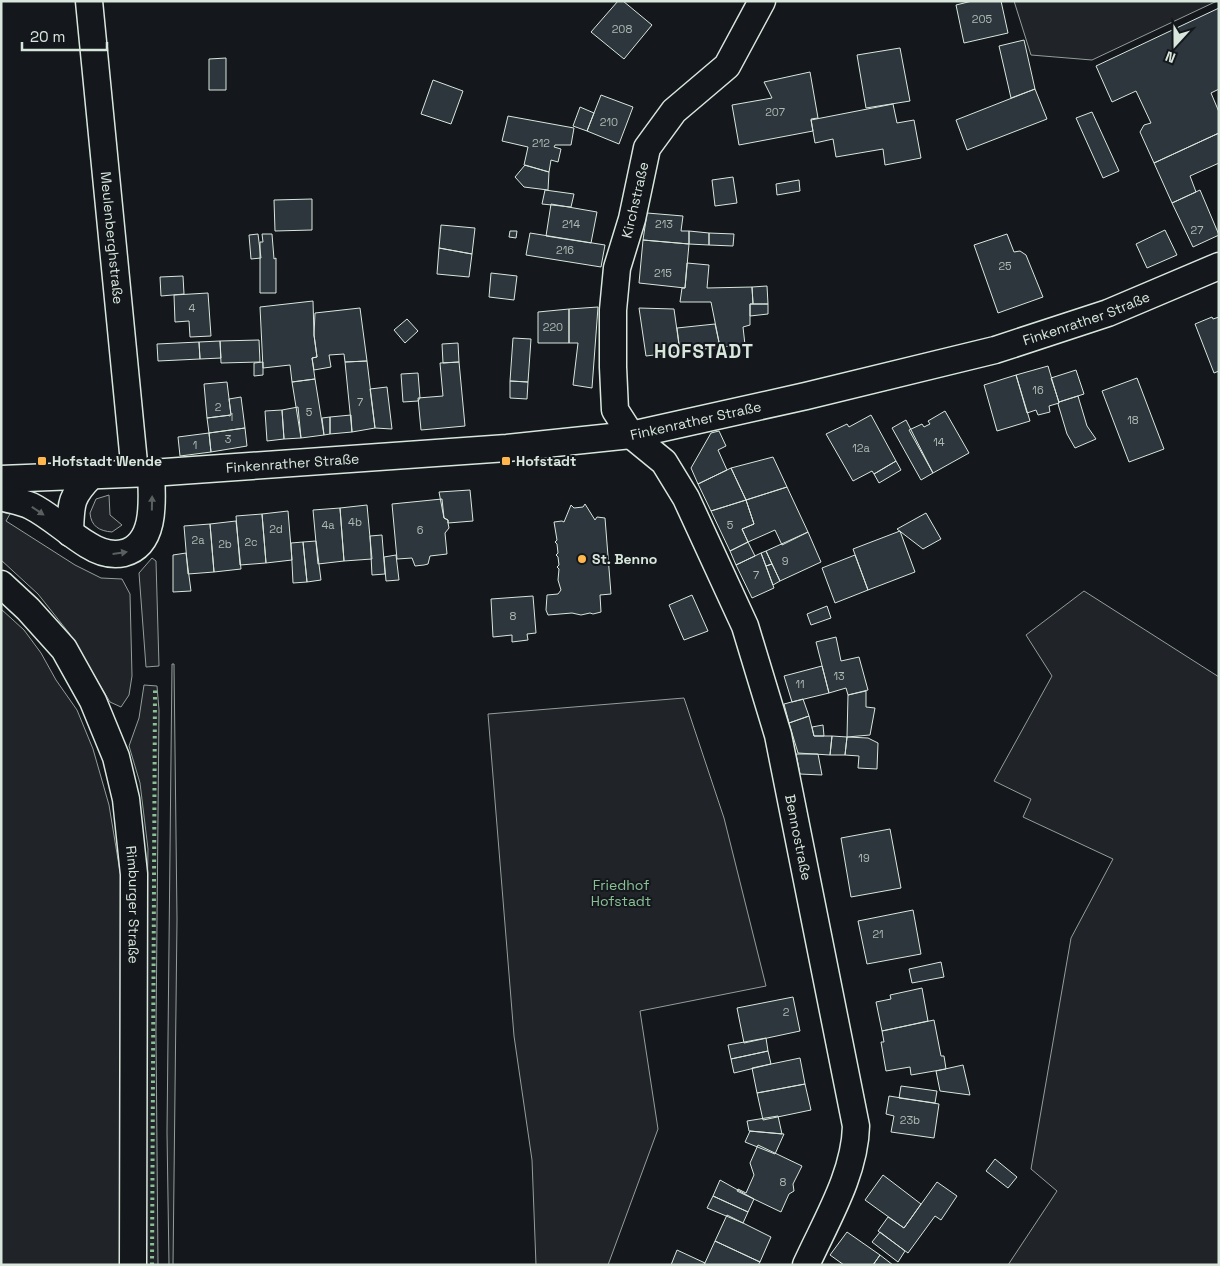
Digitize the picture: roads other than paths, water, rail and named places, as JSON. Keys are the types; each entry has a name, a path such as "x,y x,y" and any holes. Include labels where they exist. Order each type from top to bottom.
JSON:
{"street":[{"name":"Meulenberghstraße","path":"89,1 143,473"},
{"name":"Kirchstraße","path":"631,435 616,410 613,367 613,310 617,268 632,219 647,148 674,111 727,66 762,1"},
{"name":"Finkenrather Straße","path":"1,479 143,473 498,448 631,435 806,396 995,350 1108,313 1219,266"},
{"name":"Bennostraße","path":"631,435 664,462 686,498 745,626 778,735 856,1126 856,1147 850,1166 806,1265"},
{"path":"1,497 30,506 102,552 116,555 130,551 146,534 152,510 143,473"},
{"path":"70,533 71,510 75,492 91,476"},
{"name":"Rimburger Straße","path":"1,584 28,609 64,649 93,701 116,757 126,799 134,874 133,1265"}],"place":[{"name":"Hofstadt Wende","path":"42,461"},
{"name":"Hofstadt","path":"506,461"},
{"name":"St. Benno","path":"582,559"}],"district":[{"name":"HOFSTADT","path":"704,351"}],"park label":[{"name":"Friedhof Hofstadt","path":"621,894"}]}
